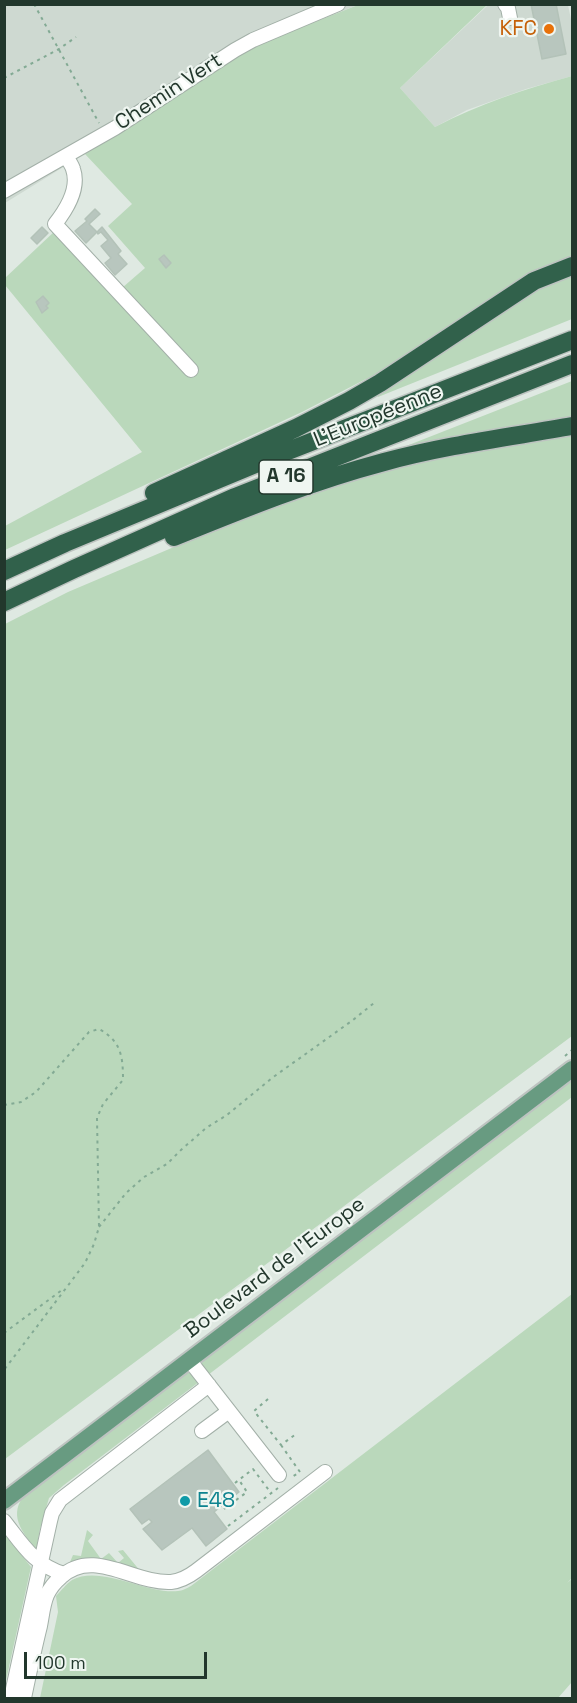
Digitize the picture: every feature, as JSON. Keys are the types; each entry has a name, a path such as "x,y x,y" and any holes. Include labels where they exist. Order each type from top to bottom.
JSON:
{"highway":[{"path":"37,555 148,496 344,404 380,383 534,281 573,266"},
{"name":"L'Européenne","path":"4,571 37,555 270,458 573,340"},
{"name":"L'Européenne","path":"4,603 235,497 573,364"},
{"path":"4,603 259,503 351,471 428,452 573,426"}],"main road":[{"name":"Boulevard de l'Europe","path":"4,1501 573,1070"}],"street":[{"name":"Chemin Vert","path":"4,191 126,121 235,50 338,4"},
{"path":"66,156 74,170 74,184 68,207 55,224 191,370"},
{"path":"190,1360 284,1480"},
{"path":"11,1698 52,1512 60,1500 209,1385"},
{"path":"202,1431 229,1411"},
{"path":"24,1698 46,1598 64,1574 85,1564 161,1582 184,1579 325,1472"},
{"path":"4,1521 29,1553 49,1569 64,1574"}],"path":[{"path":"34,4 99,123"},
{"path":"4,78 59,49 76,37"},
{"path":"99,1227 126,1193 144,1177 167,1164 206,1128 227,1115 272,1078 374,1003"},
{"path":"4,1105 21,1102 36,1092 89,1032 99,1029 110,1035 122,1054 123,1080 104,1104 97,1118 99,1227 94,1244 85,1263 4,1370"},
{"path":"4,1333 65,1288"},
{"path":"228,1526 284,1480 300,1472 254,1411 268,1399"},
{"path":"280,1445 296,1434"},
{"path":"235,1483 253,1469 271,1493"},
{"path":"224,1509 247,1492 239,1480"}],"shaded area":[{"path":"5,5 358,5 339,12 130,126 5,203"},
{"path":"486,5 568,5 572,24 572,76 526,89 467,110 435,127 400,88"}],"green space":[{"path":"486,4 400,88 435,127 502,98 572,76 572,319 378,397 366,379 302,412 5,550 5,526 142,452 5,285 5,278 56,230 115,294 145,268 108,226 132,204 85,154 232,59 269,40 358,5"},
{"path":"572,381 572,420 373,459"},
{"path":"572,433 572,1036 5,1459 5,624 68,592 287,499 425,459"},
{"path":"572,1078 572,1097 49,1498 36,1550 22,1529 17,1516 20,1501 26,1493"},
{"path":"572,1294 572,1578 567,1583 572,1579 572,1682 558,1698 40,1698 58,1612 56,1596 72,1580 83,1576 96,1576 166,1591 180,1591 191,1586"},
{"path":"87,1530 93,1535 88,1541 101,1559 109,1553 118,1563 124,1558 118,1551 123,1550 141,1572 91,1558 70,1562 73,1555 81,1556"},
{"path":"5,1534 31,1567 5,1685"}],"building":[{"name":"KFC","path":"531,4 556,4 566,54 542,59"},
{"path":"95,209 100,214 89,224 97,232 86,243 75,231 87,221 85,219"},
{"path":"42,227 48,233 37,244 31,238"},
{"path":"102,227 121,251 118,254 127,264 115,275 105,263 111,258 101,246 108,240 101,232 98,234 97,232"},
{"path":"164,255 171,263 166,268 159,259"},
{"path":"43,296 49,303 46,306 48,308 42,313 36,302"},
{"name":"E48","path":"208,1450 239,1492 214,1512 227,1529 206,1546 192,1528 162,1550 143,1529 152,1522 149,1519 142,1524 130,1509"}],"place":[{"name":"KFC","path":"549,29"},
{"name":"E48","path":"185,1501"}]}
